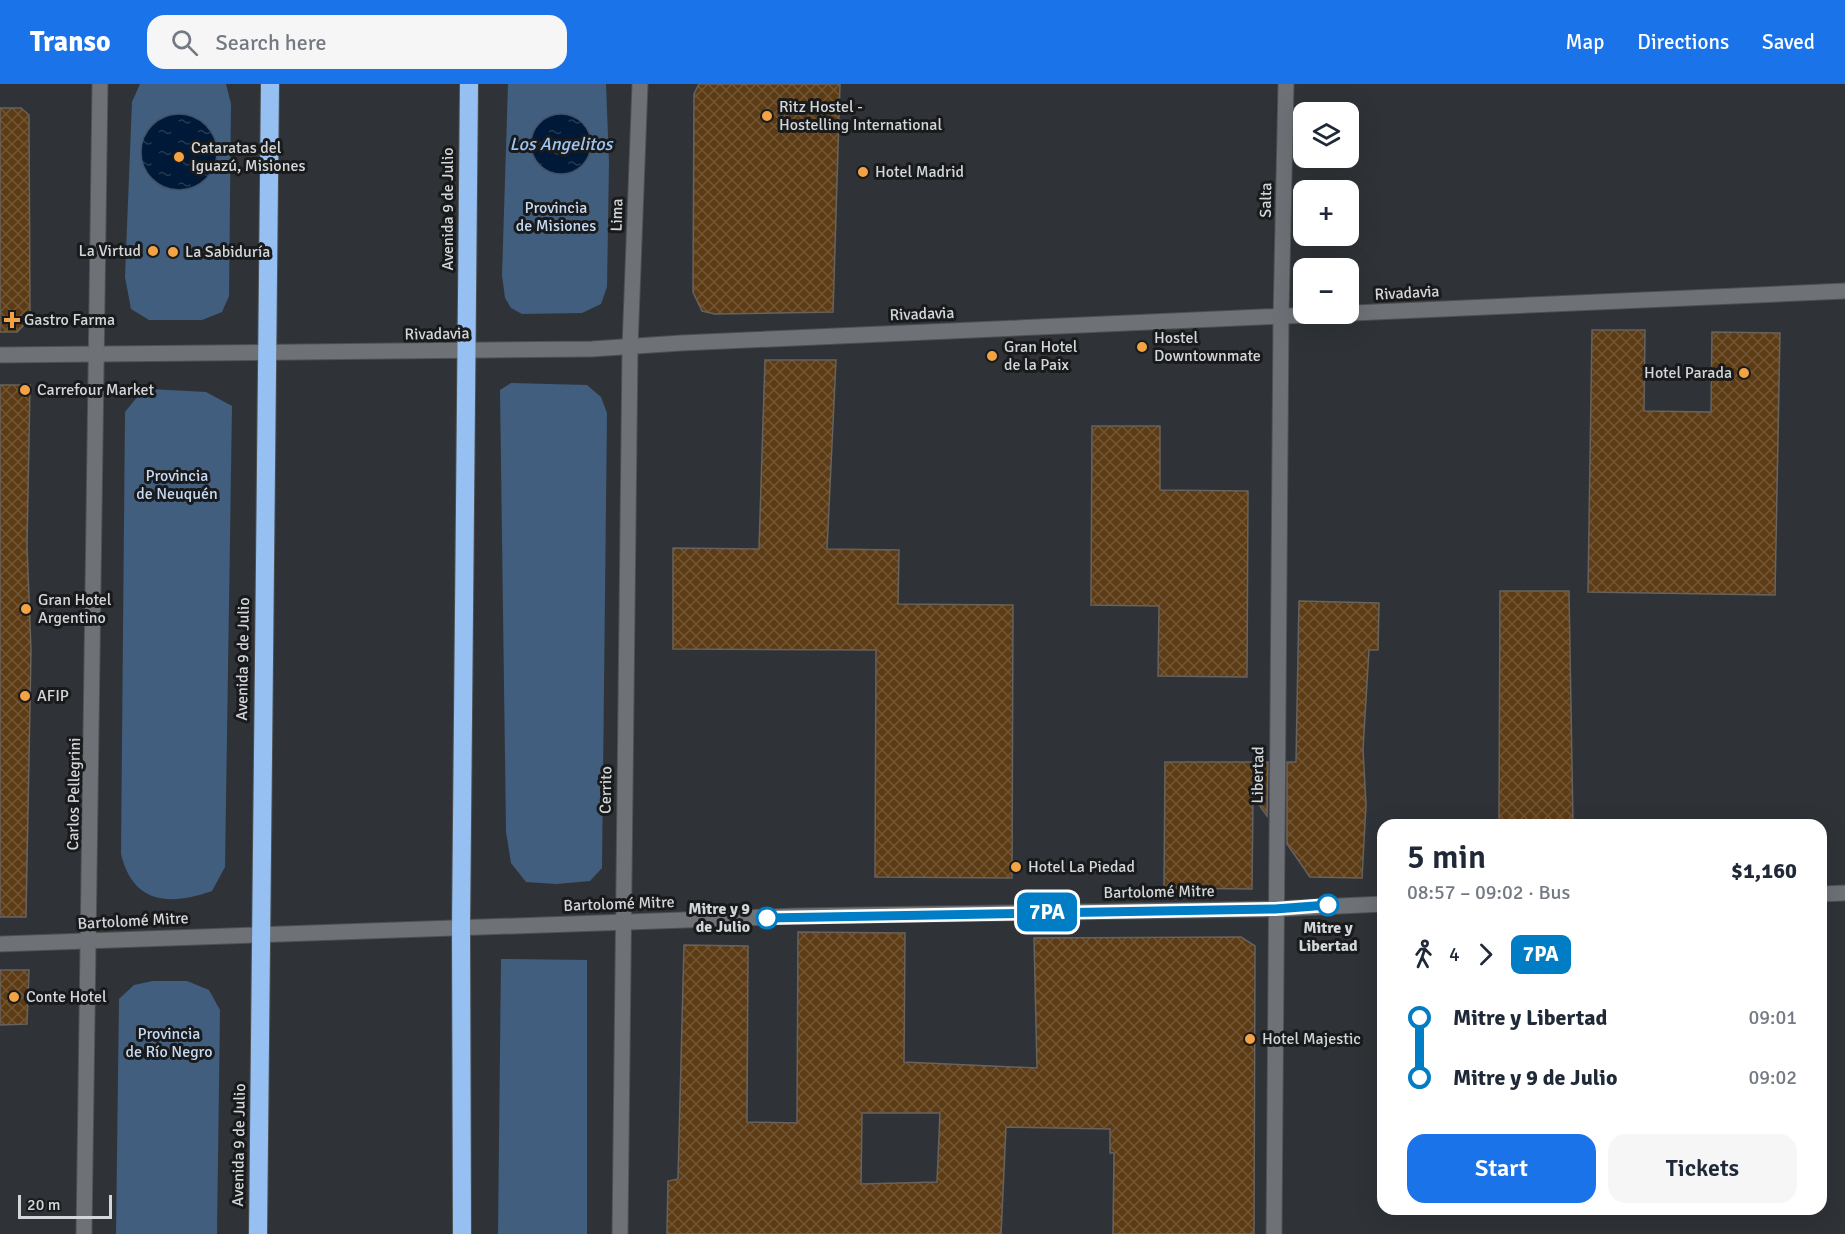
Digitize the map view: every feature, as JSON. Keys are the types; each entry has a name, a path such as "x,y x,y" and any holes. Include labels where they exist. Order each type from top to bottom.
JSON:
{"highway":[{"name":"Avenida 9 de Julio","path":"258,1234 270,84"},
{"name":"Avenida 9 de Julio","path":"462,1234 460,928 468,84"}],"street":[{"name":"Carlos Pellegrini","path":"84,1234 98,354 99,84"},
{"name":"Lima","path":"630,347 640,84"},
{"name":"Salta","path":"1281,317 1286,84"},
{"name":"Rivadavia","path":"0,355 466,351 630,347 1845,291"},
{"name":"Libertad","path":"1274,1234 1281,317"},
{"name":"Cerrito","path":"620,1234 630,347"},
{"path":"1827,894 1845,893"},
{"name":"Bartolomé Mitre","path":"0,944 137,937 260,935 622,921 796,916 1275,909 1377,904"}],"green space":[{"path":"140,84 226,84 231,104 229,296 222,312 202,320 149,320 131,309 125,277 132,102"},
{"name":"Provincia de Misiones","path":"508,84 606,84 609,163 607,287 601,304 582,313 522,314 511,308 505,298 502,275"},
{"path":"511,383 587,385 601,397 607,413 602,868 590,881 557,884 526,882 511,863 506,832 500,390"},
{"name":"Provincia de Neuquén","path":"150,389 206,392 232,406 225,867 212,891 181,899 155,897 144,892 134,883 121,854 125,412 138,396"},
{"path":"501,959 587,960 587,1234 498,1234"},
{"name":"Provincia de Río Negro","path":"153,981 187,981 209,990 220,1010 217,1234 116,1234 119,999 134,985"}],"water":[{"name":"Cataratas del Iguazú, Misiones","path":"179,114 194,117 206,125 214,137 217,152 214,167 206,179 194,187 179,190 164,187 152,179 144,167 141,152 144,137 152,125 164,117"},
{"name":"Los Angelitos","path":"561,114 578,119 586,127 591,144 586,161 578,169 561,174 544,169 536,161 531,144 536,127 544,119"}],"building":[{"path":"699,84 840,84 833,312 715,314 702,311 693,292 694,94"},
{"path":"0,108 21,108 29,115 30,319 17,332 0,332"},
{"path":"1592,330 1645,330 1644,411 1711,412 1712,332 1780,333 1775,595 1588,592"},
{"path":"765,360 836,360 827,549 899,550 898,604 1013,605 1012,878 875,877 876,650 673,649 673,548 759,549"},
{"path":"0,385 30,385 27,546 31,651 26,917 0,917"},
{"path":"1092,426 1160,426 1160,490 1248,491 1247,677 1158,676 1159,606 1091,605"},
{"path":"1500,591 1569,591 1573,819 1499,819"},
{"path":"1299,601 1379,603 1378,650 1369,650 1363,749 1366,805 1362,878 1310,877 1287,844 1287,762 1296,762"},
{"path":"1165,762 1268,762 1267,816 1253,796 1252,889 1164,888"},
{"path":"798,932 905,933 904,1062 1037,1068 1034,938 1241,937 1255,946 1254,1234 1113,1234 1114,1153 1110,1153 1110,1129 1006,1127 1001,1234 667,1234 668,1181 678,1179 684,945 748,946 747,1122 797,1123","holes":["862,1113 940,1113 937,1182 861,1184"]},
{"name":"Conte Hotel","path":"0,970 29,970 27,1024 0,1025"}],"bus line":[{"name":"7PA","path":"767,918 1275,909 1328,905"}],"place":[{"name":"Ritz Hostel - Hostelling International","path":"767,116"},
{"name":"Cataratas del Iguazú, Misiones","path":"179,157"},
{"name":"Hotel Madrid","path":"863,172"},
{"name":"La Virtud","path":"153,251"},
{"name":"La Sabiduría","path":"173,252"},
{"name":"Gastro Farma","path":"12,320"},
{"name":"Hostel Downtownmate","path":"1142,347"},
{"name":"Gran Hotel de la Paix","path":"992,356"},
{"name":"Hotel Parada","path":"1744,373"},
{"name":"Carrefour Market","path":"25,390"},
{"name":"Gran Hotel Argentino","path":"26,609"},
{"name":"AFIP","path":"25,696"},
{"name":"Hotel La Piedad","path":"1016,867"},
{"name":"Mitre y Libertad","path":"1328,905"},
{"name":"Mitre y 9 de Julio","path":"767,918"},
{"name":"Conte Hotel","path":"14,997"},
{"name":"Hotel Majestic","path":"1250,1039"}]}
